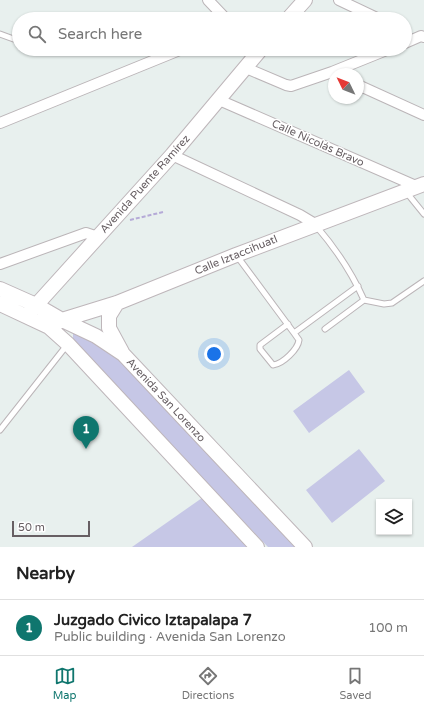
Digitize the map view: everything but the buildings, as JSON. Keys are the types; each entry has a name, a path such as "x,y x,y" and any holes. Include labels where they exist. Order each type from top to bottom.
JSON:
{"street":[{"path":"208,0 219,12"},
{"path":"294,12 305,0"},
{"path":"339,0 364,12"},
{"path":"412,40 421,36 424,37"},
{"path":"0,123 165,56"},
{"name":"Avenida Puente Ramírez","path":"26,317 36,304 172,155 255,56"},
{"path":"345,68 373,56"},
{"path":"246,68 291,86 328,75"},
{"path":"364,88 424,115"},
{"name":"Calle Nicolás Bravo","path":"219,100 415,187"},
{"path":"172,155 300,215 315,224"},
{"name":"Calle Iztaccihuatl","path":"49,327 62,320 117,303 315,224 415,187"},
{"path":"0,264 86,234 98,237"},
{"name":"Avenida San Lorenzo","path":"0,289 36,304 62,320 96,336 123,354 305,547"},
{"path":"117,303 109,316 109,328 123,354"},
{"path":"0,304 49,327 68,344 257,547"}],"lane":[{"path":"0,34 12,38"},
{"path":"415,187 424,214"},
{"path":"315,224 328,239 358,286 364,300"},
{"path":"236,255 288,324 299,340 298,346 282,362 273,364 260,348 260,345 288,324"},
{"path":"325,329 364,300 384,304 392,303 424,281"},
{"path":"294,333 358,286"},
{"path":"0,430 68,344"}],"path":[{"path":"116,217 122,222 162,212"}],"shaded area":[{"path":"84,329 100,338 300,547 268,547 73,344 73,334"},
{"path":"349,370 365,392 309,433 293,411"},
{"path":"359,449 385,481 332,523 306,490"},
{"path":"202,498 250,547 132,547"}],"place":[{"name":"Juzgado Civico Iztapalapa 7","path":"86,449"}]}
